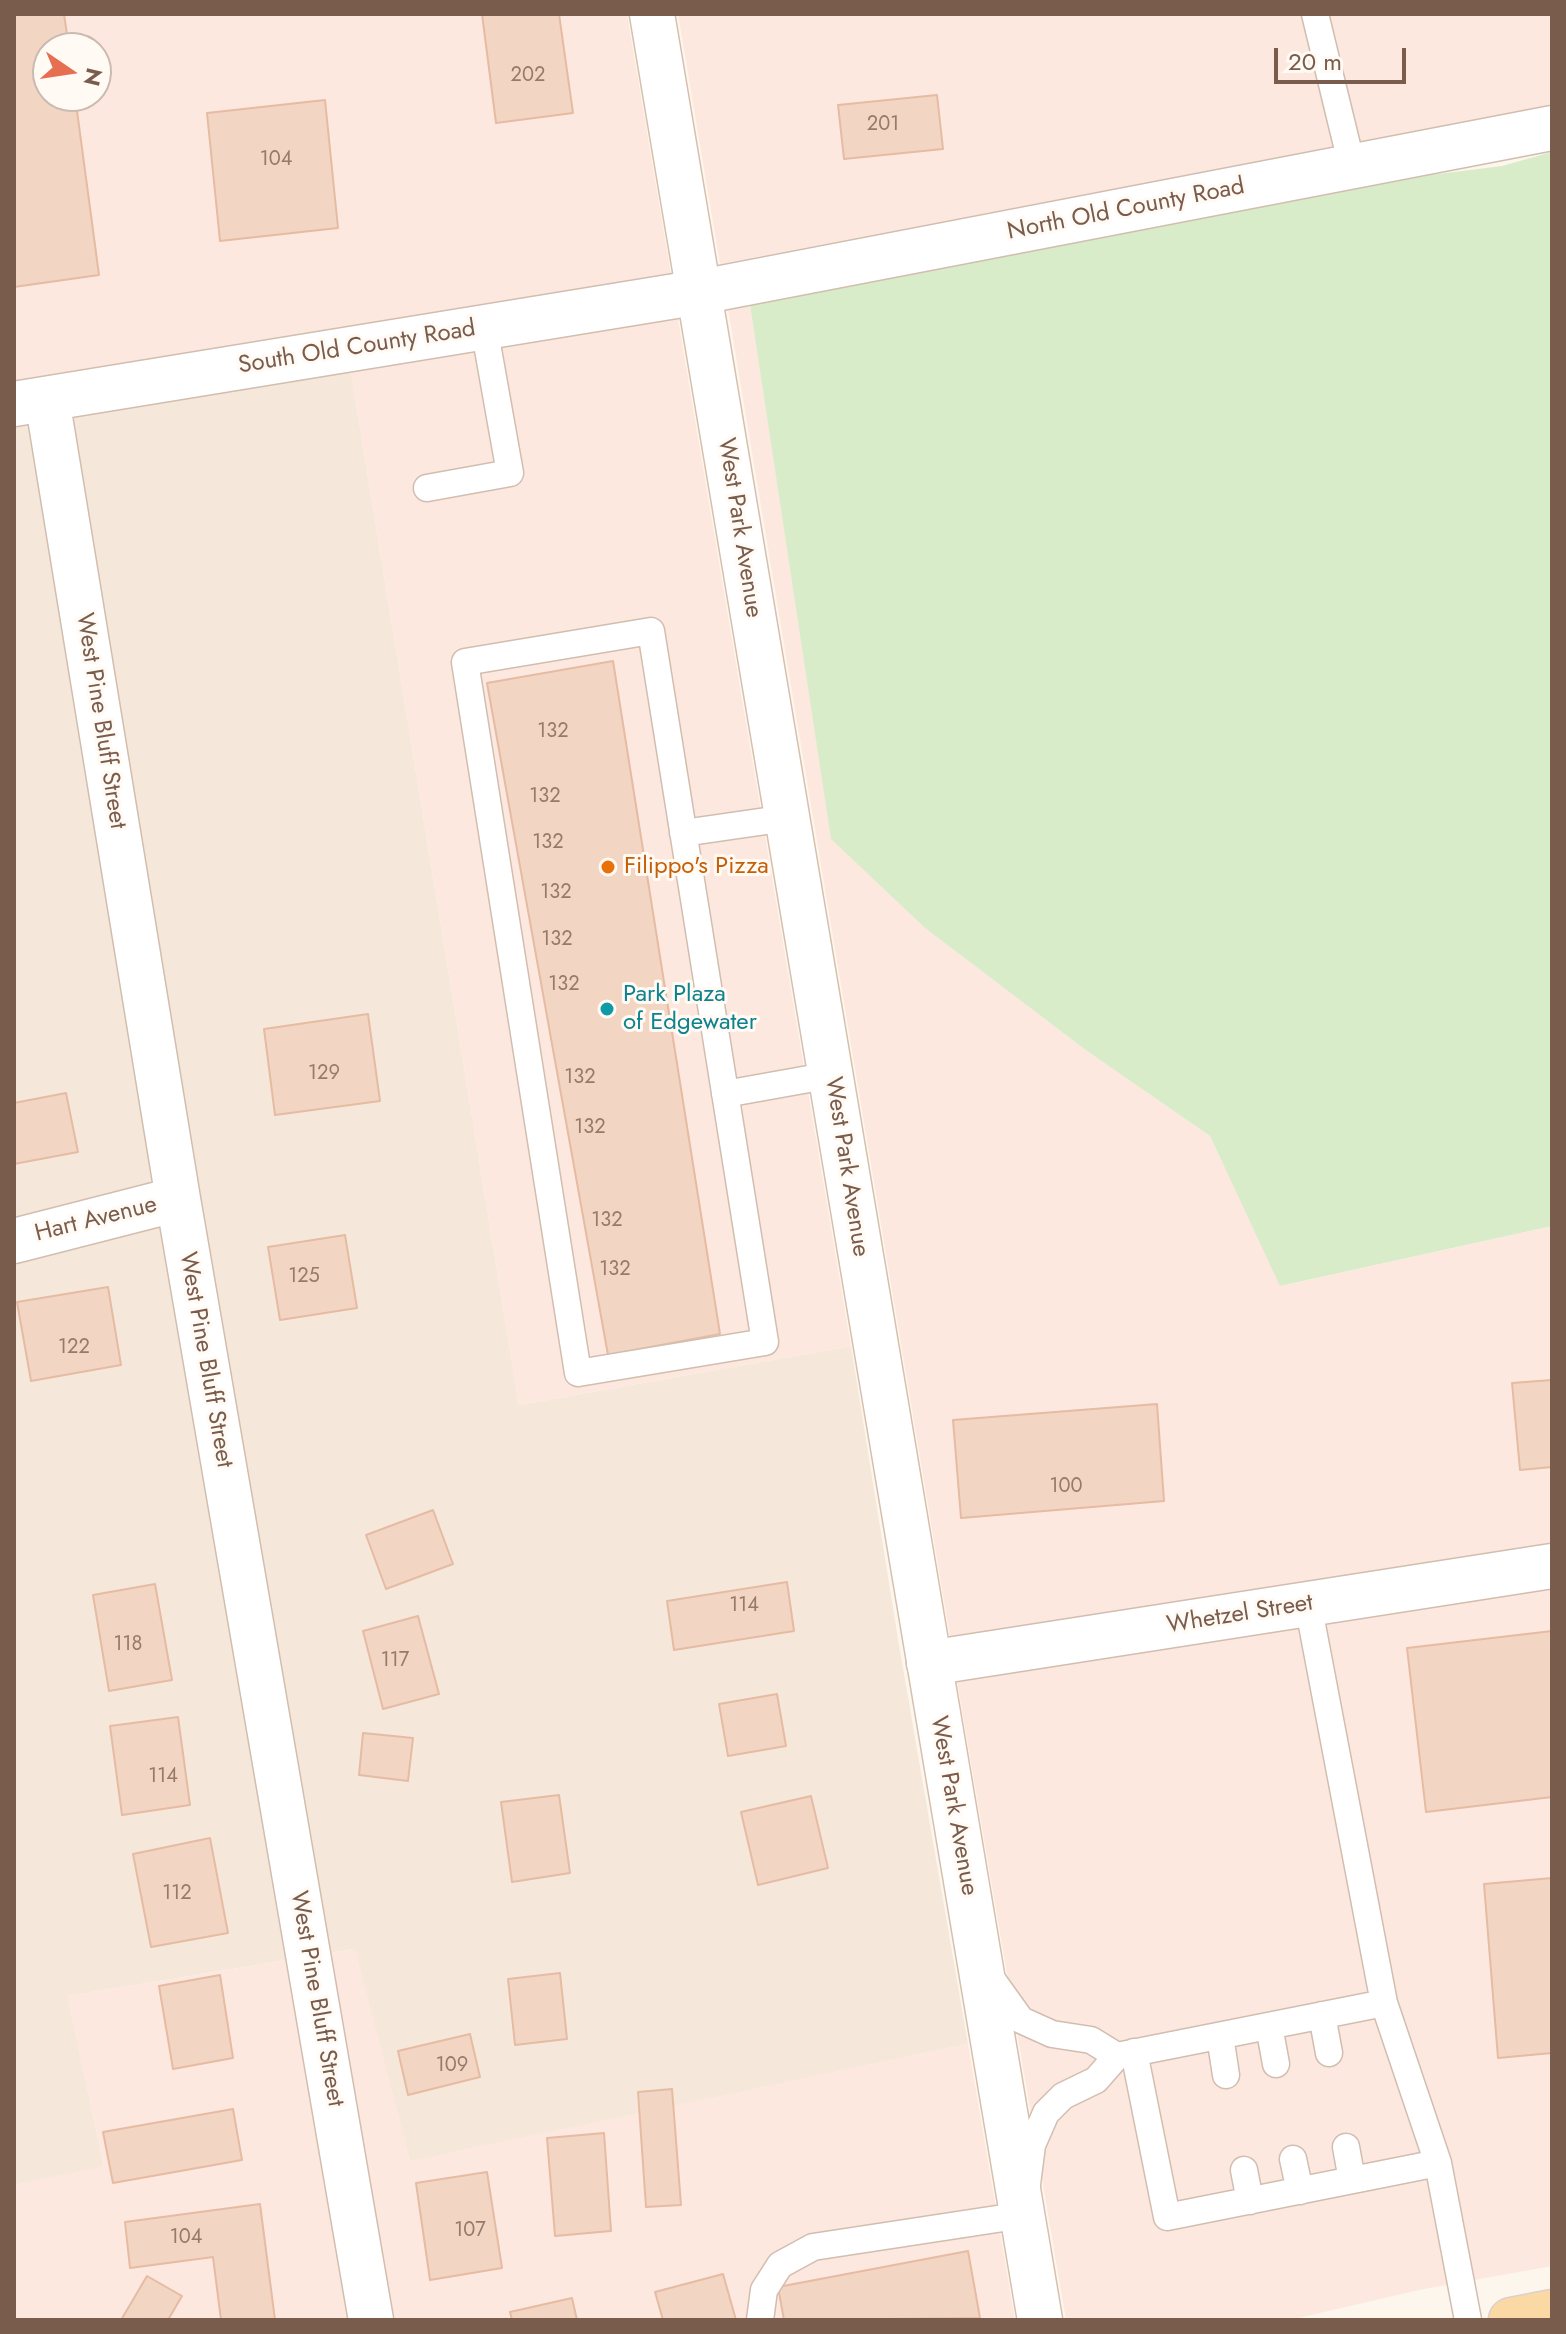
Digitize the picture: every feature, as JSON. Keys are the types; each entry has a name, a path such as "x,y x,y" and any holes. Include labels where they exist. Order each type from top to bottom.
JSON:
{"main road":[{"path":"1511,2320 1552,2312"}],"street":[{"name":"West Park Avenue","path":"652,14 1040,2320"},
{"name":"North Old County Road","path":"700,292 1552,128"},
{"name":"South Old County Road","path":"31,402 700,292"},
{"name":"West Pine Bluff Street","path":"31,402 178,1199 371,2320"},
{"name":"Hart Avenue","path":"14,1241 178,1199"},
{"name":"Whetzel Street","path":"929,1663 1552,1566"}],"lane":[{"path":"1315,14 1352,166"},
{"path":"427,488 510,473 484,327"},
{"path":"651,631 725,1094 765,1342 578,1373 465,662 651,631"},
{"path":"683,833 787,818"},
{"path":"725,1094 831,1075"},
{"path":"1308,1604 1384,2003 1438,2163 1468,2320"},
{"path":"980,1963 1021,2020 1052,2034 1091,2040 1126,2054"},
{"path":"760,2320 764,2290 780,2265 813,2247 1023,2215 1032,2145 1046,2113 1063,2096 1096,2080 1126,2054 1384,2003"},
{"path":"1322,2015 1329,2053"},
{"path":"1269,2026 1276,2064"},
{"path":"1220,2036 1226,2075"},
{"path":"1126,2054 1167,2217 1438,2163"},
{"path":"1346,2147 1352,2180"},
{"path":"1293,2159 1300,2191"},
{"path":"1244,2170 1250,2201"}],"shaded area":[{"path":"14,14 627,14 671,274 668,275 674,295 851,1346 519,1405 350,366 14,399"},
{"path":"678,14 1552,14 1552,105 720,264"},
{"path":"750,305 832,839 925,928 1087,1051 1210,1136 1281,1286 1552,1226 1552,1543 950,1637 728,309"},
{"path":"350,366 519,1405 851,1346 968,2044 410,2162 354,1949 68,1996 104,2167 14,2185 14,399"},
{"path":"1552,1589 1552,2266 1419,2290 1290,2320 1066,2320 957,1681"},
{"path":"355,1949 410,2161 968,2044 1015,2320 14,2320 14,2185 104,2166 67,1996"}],"green space":[{"path":"1552,152 1552,1226 1280,1286 1210,1136 1087,1051 925,928 831,839 750,305 1430,175 1502,166"}],"building":[{"path":"14,14 64,14 67,32 32,32 32,112 77,112 99,275 14,287"},
{"path":"482,14 559,14 573,113 496,123"},
{"path":"937,95 943,149 844,159 838,105"},
{"path":"325,100 338,228 220,241 207,113"},
{"name":"Park Plaza of Edgewater","path":"613,661 720,1334 608,1355 487,683"},
{"path":"368,1014 380,1101 275,1115 264,1029"},
{"path":"66,1093 78,1152 14,1164 14,1103"},
{"path":"345,1235 357,1308 280,1320 268,1247"},
{"path":"108,1287 121,1365 31,1381 17,1302"},
{"path":"1552,1380 1552,1467 1520,1470 1512,1383"},
{"path":"1157,1404 1164,1501 961,1518 953,1420"},
{"path":"433,1510 453,1564 386,1589 366,1535"},
{"path":"787,1582 794,1631 674,1650 667,1601"},
{"path":"155,1584 172,1680 109,1691 93,1595"},
{"path":"418,1616 439,1694 383,1709 363,1631"},
{"path":"1552,1631 1552,1797 1426,1812 1407,1648"},
{"path":"777,1694 786,1746 728,1756 719,1704"},
{"path":"178,1717 190,1805 122,1815 110,1726"},
{"path":"363,1733 413,1738 408,1781 359,1775"},
{"path":"559,1795 570,1873 512,1882 501,1802"},
{"path":"811,1796 828,1868 758,1885 741,1812"},
{"path":"210,1838 228,1933 151,1947 133,1854"},
{"path":"1552,1878 1552,2053 1498,2058 1484,1884"},
{"path":"560,1973 567,2039 515,2045 508,1979"},
{"path":"220,1975 233,2058 173,2069 159,1986"},
{"path":"470,2034 480,2077 408,2095 398,2051"},
{"path":"672,2089 681,2205 646,2207 638,2092"},
{"path":"233,2109 242,2160 113,2183 103,2132"},
{"path":"604,2133 611,2231 555,2236 547,2138"},
{"path":"487,2172 502,2268 430,2280 416,2183"},
{"path":"260,2204 275,2320 221,2320 213,2257 130,2268 125,2222"},
{"path":"968,2251 980,2318 784,2320 778,2287"},
{"path":"723,2274 736,2320 663,2320 655,2292"},
{"path":"147,2276 182,2296 168,2320 121,2320"},
{"path":"572,2298 577,2320 512,2320 510,2312"}],"place":[{"name":"Filippo's Pizza","path":"608,867"},
{"name":"Park Plaza of Edgewater","path":"607,1009"}]}
